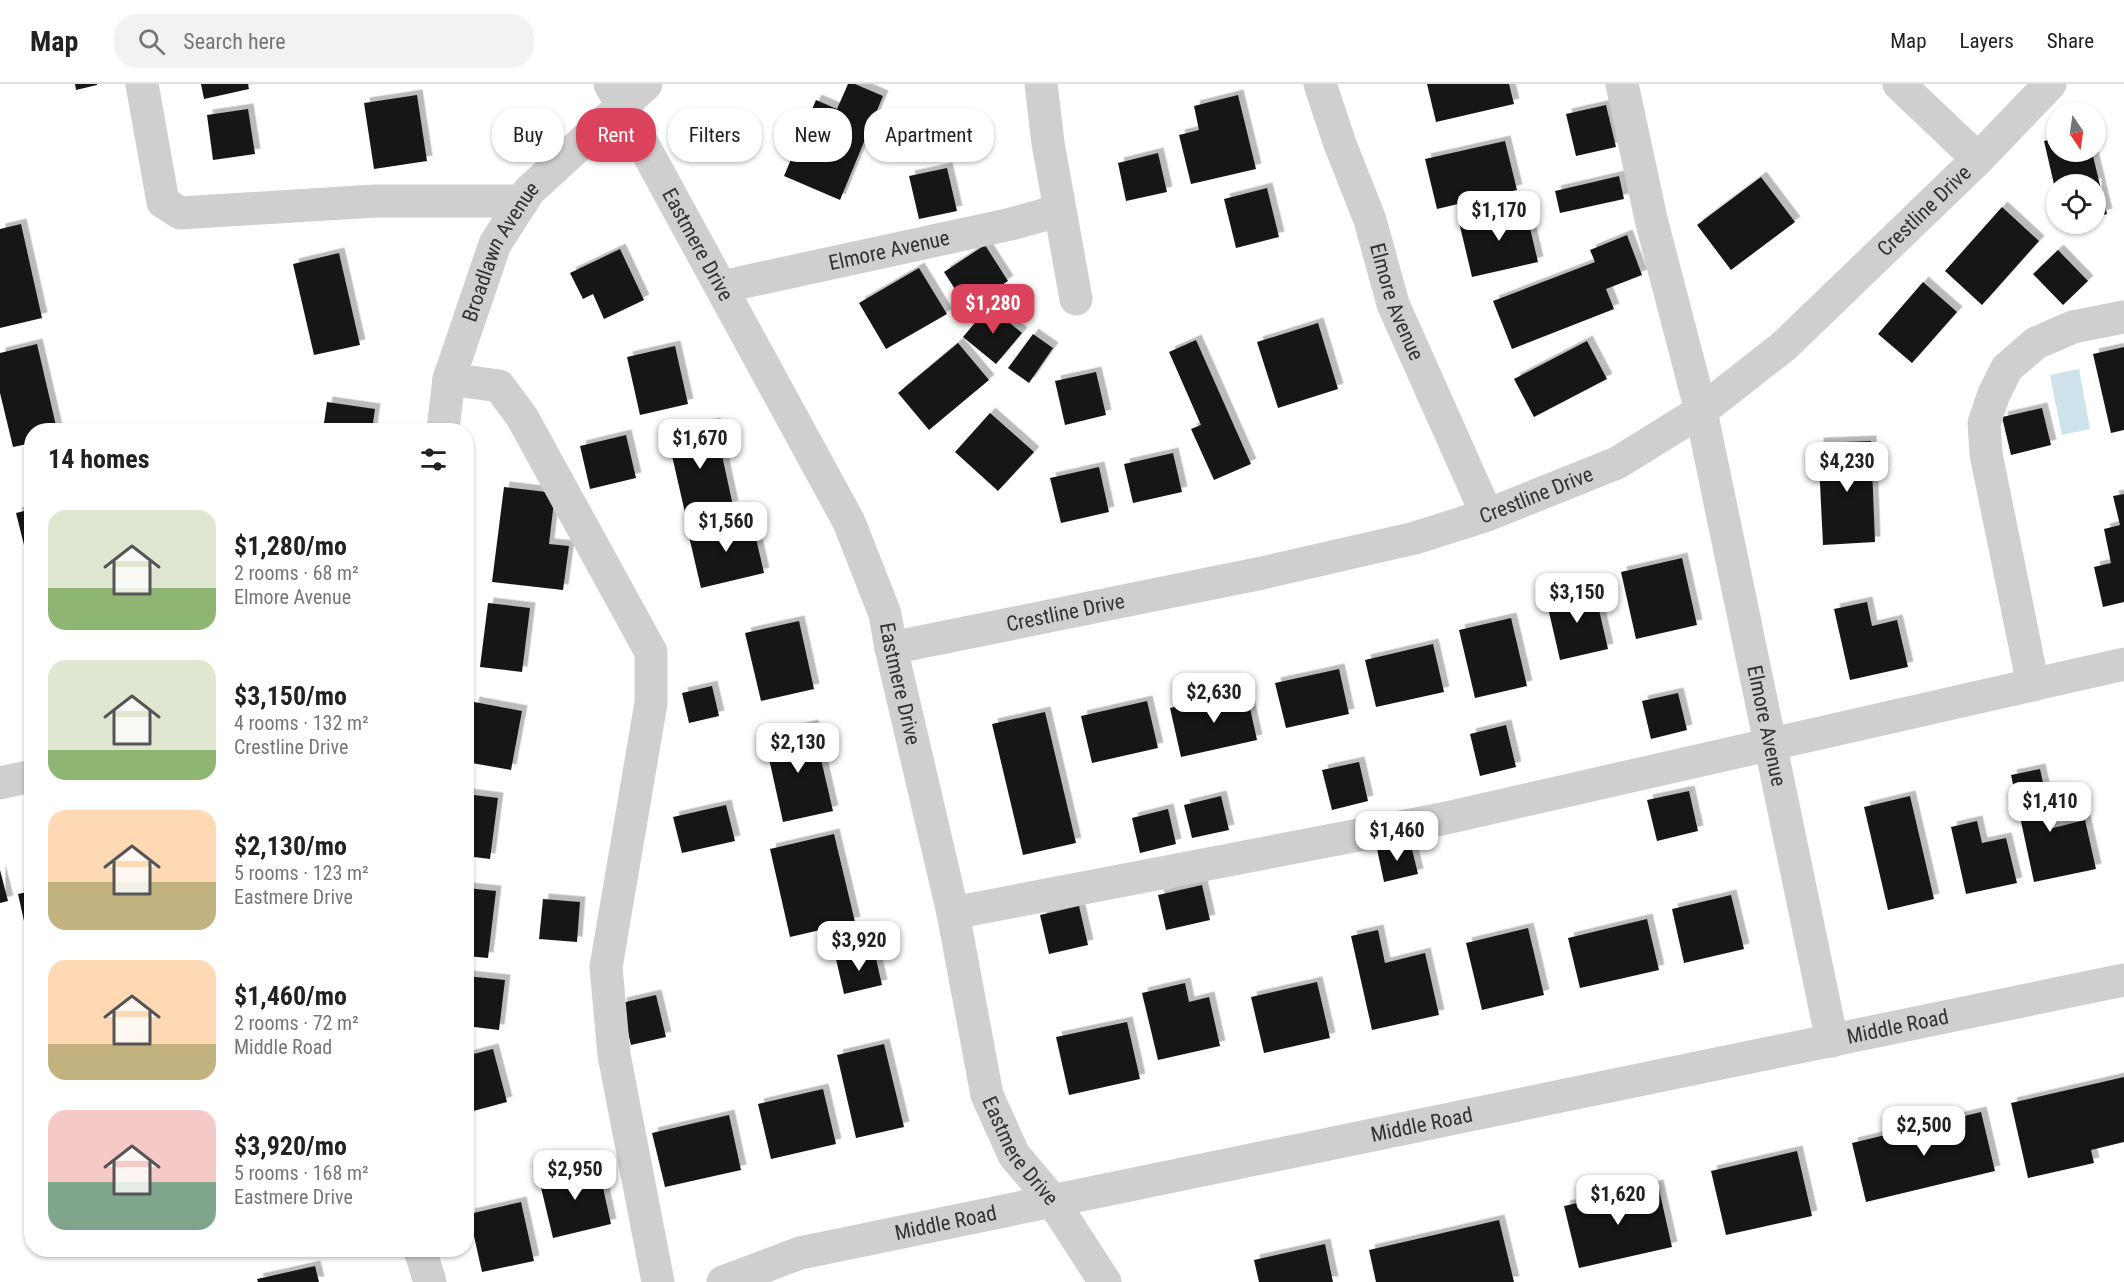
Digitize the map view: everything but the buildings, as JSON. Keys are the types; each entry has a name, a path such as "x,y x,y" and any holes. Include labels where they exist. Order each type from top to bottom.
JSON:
{"street":[{"path":"142,84 163,202 180,213 375,201 523,201"},
{"name":"Broadlawn Avenue","path":"444,423 449,380 495,244 529,191 617,95 646,84"},
{"path":"1041,84 1059,211 1076,299"},
{"name":"Elmore Avenue","path":"1320,84 1340,144 1370,220 1393,304 1487,515"},
{"name":"Elmore Avenue","path":"1622,84 1651,219 1701,411 1832,1041"},
{"path":"1899,84 1978,159"},
{"name":"Crestline Drive","path":"891,648 1262,573 1415,538 1487,515 1617,463 1701,411 1784,346 1978,159 2050,84"},
{"name":"Eastmere Drive","path":"617,95 849,522 885,614 953,912 987,1095 1014,1155 1052,1200 1105,1282"},
{"name":"Elmore Avenue","path":"721,287 1011,224 1059,211"},
{"path":"2033,685 1986,454 1984,423 1994,394 2007,368 2036,343 2073,327 2124,317"},
{"path":"449,380 499,386 522,417 651,652 651,703 606,967 614,1055 658,1282"},
{"path":"953,912 1442,819 2124,664"},
{"path":"0,783 24,778"},
{"name":"Middle Road","path":"723,1282 800,1253 2124,980"},
{"path":"422,1257 430,1282"}],"water":[{"path":"2079,369 2090,429 2062,435 2050,375"}]}
